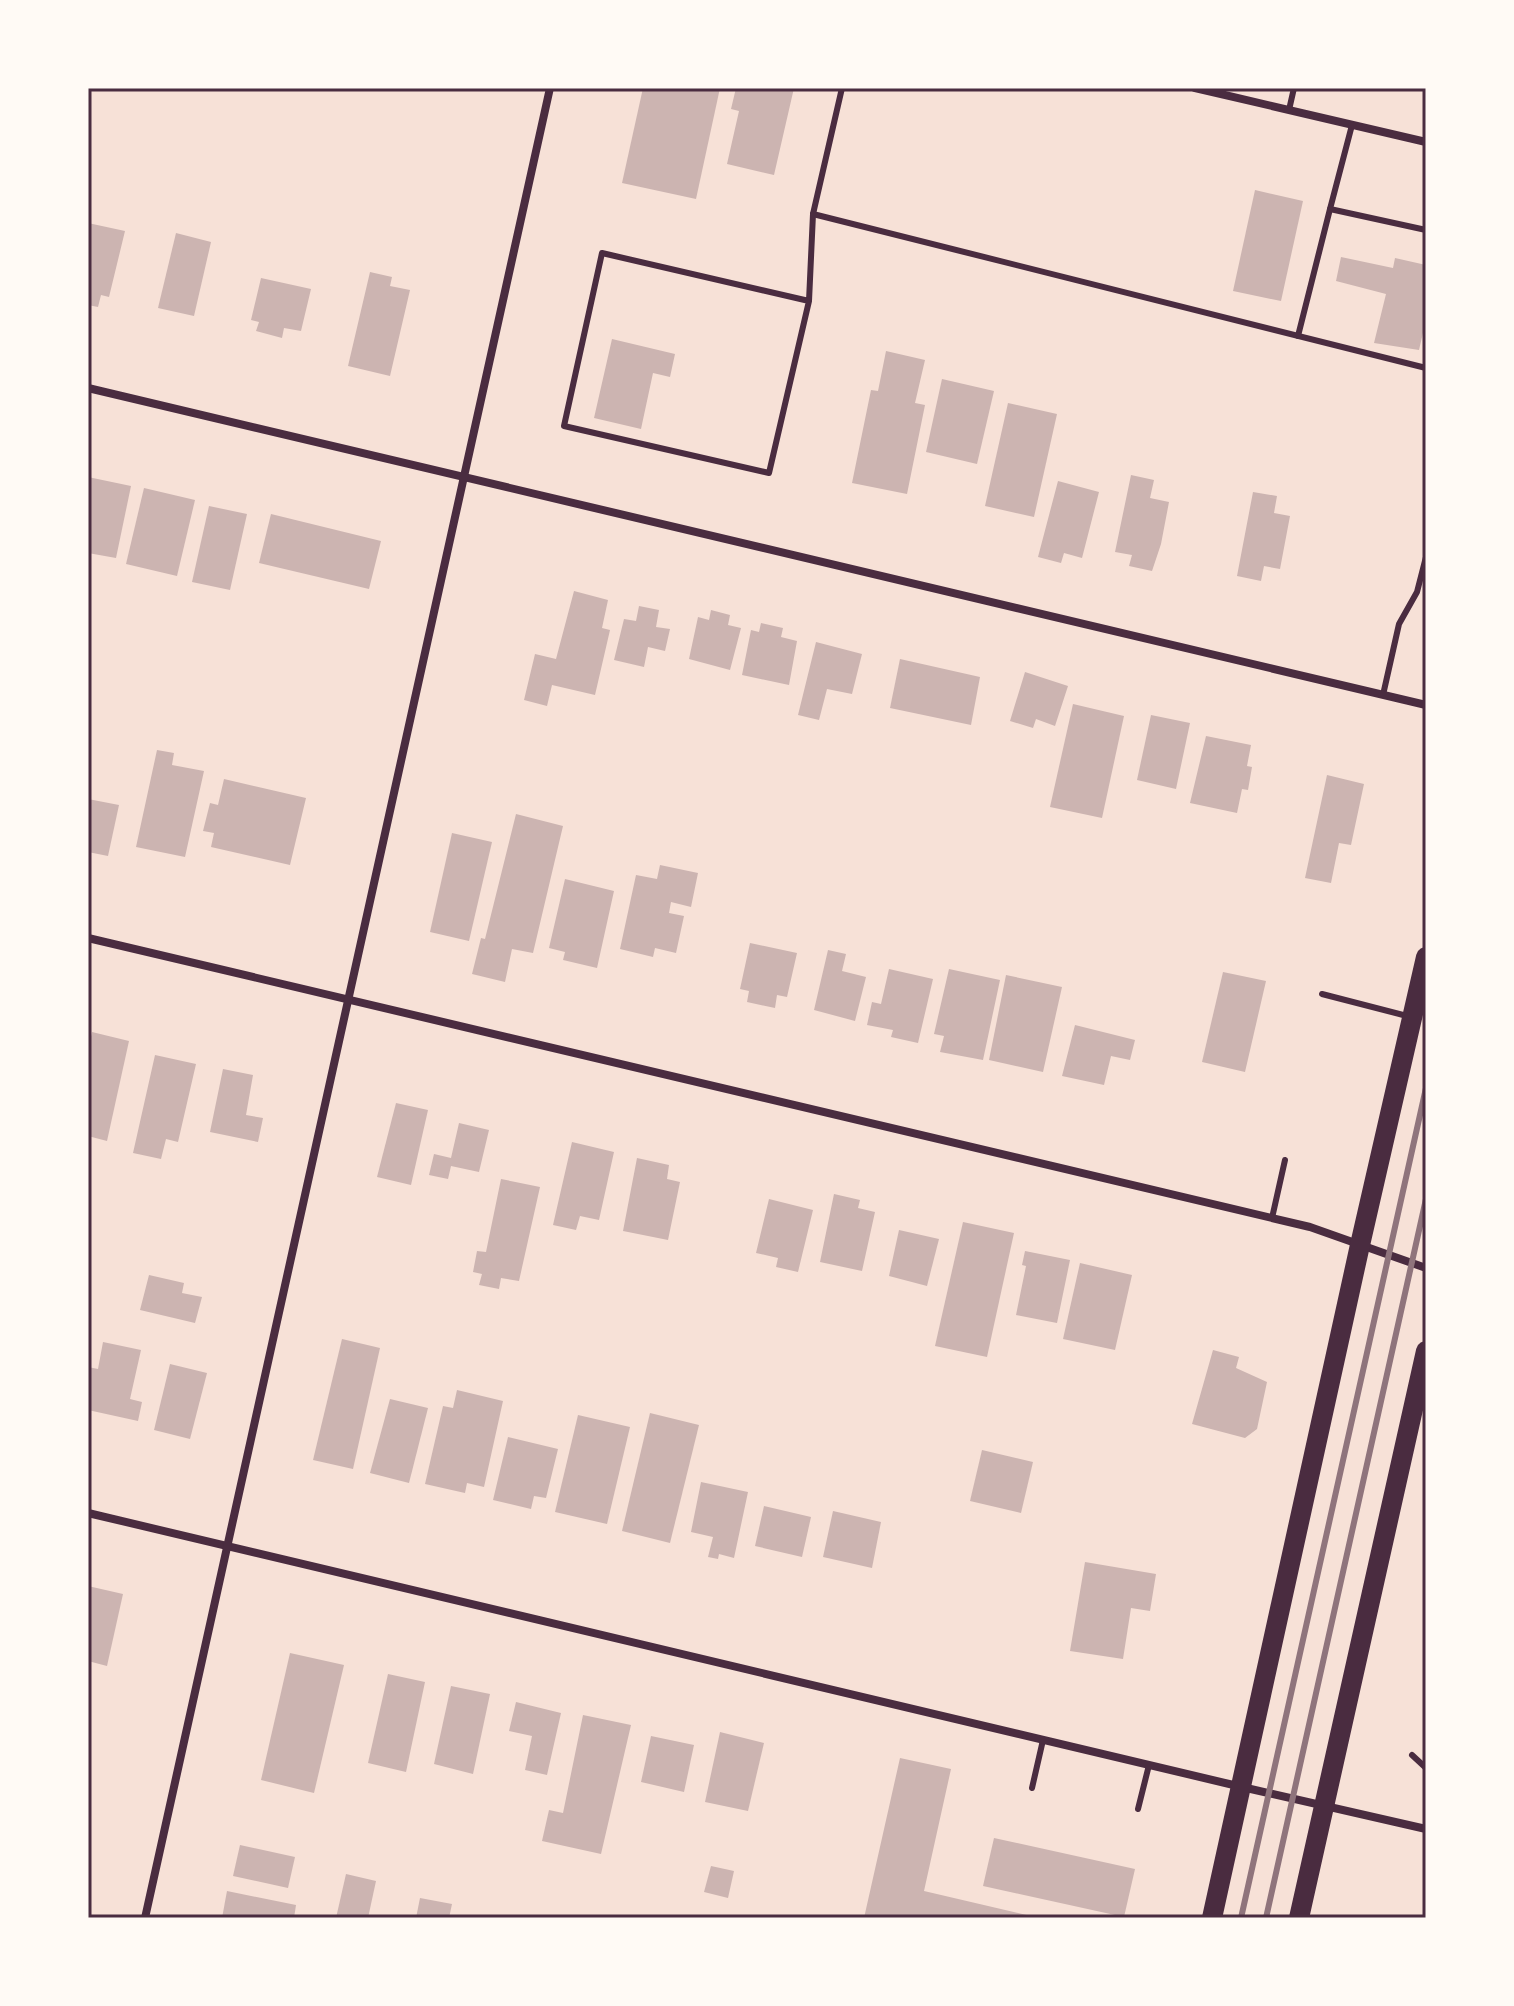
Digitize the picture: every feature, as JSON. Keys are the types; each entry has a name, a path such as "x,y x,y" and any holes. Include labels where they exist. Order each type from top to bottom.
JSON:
{"main road":[{"path":"1212,1918 1426,957"},
{"path":"1299,1918 1426,1351"}],"street":[{"path":"145,1918 550,88"},
{"path":"1195,88 1426,142"},
{"path":"88,388 1426,705"},
{"path":"88,938 1310,1227 1426,1268"},
{"path":"88,1513 1242,1787 1426,1827"}],"lane":[{"path":"809,301 602,253 564,426 769,473 809,301 813,214 842,88"},
{"path":"1289,110 1294,88"},
{"path":"1298,336 1352,125"},
{"path":"1330,209 1426,230"},
{"path":"813,214 1426,368"},
{"path":"1383,695 1399,624 1417,592 1426,557"},
{"path":"1322,994 1412,1017"},
{"path":"1272,1218 1285,1160"},
{"path":"1032,1788 1043,1740"},
{"path":"1412,1755 1426,1768"},
{"path":"1138,1809 1149,1765"}],"building":[{"path":"643,88 720,88 696,199 622,183"},
{"path":"736,88 794,88 774,175 727,164 739,111 731,109"},
{"path":"1255,190 1303,201 1281,301 1233,291"},
{"path":"88,223 125,231 109,297 101,295 98,307 88,305"},
{"path":"176,233 211,242 194,316 158,308"},
{"path":"1341,257 1393,268 1395,258 1426,265 1426,320 1419,350 1374,343 1386,294 1336,281"},
{"path":"370,272 392,277 390,286 410,290 390,376 348,366"},
{"path":"261,278 311,289 301,331 284,328 282,338 256,331 259,322 251,320"},
{"path":"612,339 675,354 670,377 653,373 641,429 594,418"},
{"path":"886,351 925,360 915,403 925,405 907,494 852,483 871,390 878,391"},
{"path":"942,379 994,391 977,464 926,452"},
{"path":"1008,403 1057,414 1034,517 985,506"},
{"path":"1131,475 1154,480 1150,498 1169,502 1152,571 1129,566 1132,555 1115,552"},
{"path":"88,477 131,486 116,558 88,553"},
{"path":"1058,481 1099,492 1082,558 1064,553 1061,563 1038,557"},
{"path":"144,488 195,500 177,576 126,564"},
{"path":"1253,492 1277,496 1274,513 1290,516 1280,569 1264,566 1261,581 1237,576"},
{"path":"209,506 247,514 230,590 192,582"},
{"path":"271,514 381,541 369,589 259,563"},
{"path":"574,591 608,600 602,628 610,630 595,695 552,685 547,706 524,700 535,654 556,659"},
{"path":"639,606 659,610 656,627 670,629 665,651 648,647 644,667 614,660 624,619 636,621"},
{"path":"711,610 730,615 728,625 741,628 730,670 689,659 698,617 709,620"},
{"path":"761,623 783,628 781,637 797,641 789,685 742,675 751,630 759,632"},
{"path":"816,642 862,654 852,694 827,689 819,720 798,715"},
{"path":"900,659 980,677 971,725 890,708"},
{"path":"1025,672 1068,686 1055,726 1036,719 1033,728 1010,721"},
{"path":"1073,704 1124,716 1102,818 1050,807"},
{"path":"1151,715 1190,723 1176,789 1137,780"},
{"path":"1206,736 1251,745 1247,766 1252,767 1248,790 1242,789 1237,813 1190,803"},
{"path":"157,750 174,753 172,765 204,771 185,857 136,847"},
{"path":"1327,775 1364,784 1351,845 1339,843 1331,883 1305,878"},
{"path":"224,779 306,798 290,865 211,847 214,833 203,831 210,803 218,805"},
{"path":"88,799 119,805 108,856 88,852"},
{"path":"516,814 563,826 533,953 512,949 505,982 472,974 481,938 485,939"},
{"path":"452,833 492,842 469,941 430,932"},
{"path":"660,865 698,873 691,907 671,902 669,913 684,916 676,953 655,948 653,957 620,949 636,875 657,879"},
{"path":"565,879 614,891 597,968 563,960 565,952 549,948"},
{"path":"750,943 797,953 787,997 777,995 775,1008 747,1002 749,991 740,989"},
{"path":"828,950 846,954 842,971 866,977 855,1021 814,1010"},
{"path":"889,969 933,979 918,1043 891,1037 893,1030 867,1025 872,1002 881,1004"},
{"path":"949,969 1000,980 983,1060 940,1052 944,1036 934,1034"},
{"path":"1223,972 1266,981 1245,1072 1202,1062"},
{"path":"1006,975 1062,987 1043,1072 989,1060"},
{"path":"1075,1025 1135,1040 1130,1060 1111,1056 1104,1085 1062,1076"},
{"path":"92,1032 129,1041 107,1141 88,1136 88,1050"},
{"path":"155,1055 196,1064 178,1142 166,1139 161,1159 133,1153"},
{"path":"223,1069 253,1075 246,1115 263,1118 258,1142 210,1132"},
{"path":"396,1103 428,1110 411,1185 377,1177"},
{"path":"459,1123 489,1130 479,1172 451,1166 448,1179 429,1175 434,1154 451,1158"},
{"path":"572,1142 614,1152 599,1220 580,1216 576,1230 553,1225"},
{"path":"637,1158 669,1165 667,1179 680,1182 668,1240 623,1231"},
{"path":"501,1179 540,1187 519,1281 501,1278 499,1289 479,1285 482,1274 473,1272 477,1251 486,1252"},
{"path":"834,1194 860,1200 858,1208 875,1212 862,1271 820,1262"},
{"path":"769,1199 813,1210 798,1272 776,1267 778,1258 756,1253"},
{"path":"963,1222 1014,1233 987,1357 935,1346"},
{"path":"899,1230 939,1239 927,1286 889,1276"},
{"path":"1025,1251 1070,1260 1057,1323 1016,1315 1026,1266 1022,1265"},
{"path":"1080,1263 1132,1275 1115,1350 1063,1339"},
{"path":"149,1275 184,1283 182,1293 202,1297 195,1323 140,1310"},
{"path":"342,1339 380,1348 353,1469 313,1460"},
{"path":"103,1342 141,1350 130,1399 142,1402 138,1421 88,1410 88,1367 98,1369"},
{"path":"1213,1350 1239,1357 1236,1368 1267,1382 1257,1429 1245,1438 1192,1424"},
{"path":"170,1364 207,1373 190,1439 154,1430"},
{"path":"457,1390 503,1401 484,1487 467,1483 465,1493 425,1484 443,1406 453,1408"},
{"path":"390,1399 428,1408 409,1483 370,1473"},
{"path":"650,1413 699,1425 670,1543 622,1531"},
{"path":"578,1415 630,1427 607,1524 555,1512"},
{"path":"508,1437 558,1449 546,1498 534,1496 531,1509 493,1500"},
{"path":"982,1450 1033,1462 1021,1513 970,1501"},
{"path":"701,1482 748,1492 734,1558 719,1554 718,1559 708,1557 713,1537 691,1532"},
{"path":"764,1506 811,1517 802,1557 755,1546"},
{"path":"833,1511 881,1522 872,1568 823,1557"},
{"path":"1085,1562 1156,1574 1150,1611 1131,1608 1123,1659 1070,1651"},
{"path":"88,1586 123,1594 107,1666 88,1661"},
{"path":"290,1653 344,1665 314,1793 261,1780"},
{"path":"388,1674 425,1682 406,1772 368,1763"},
{"path":"451,1686 490,1694 473,1774 434,1764"},
{"path":"516,1702 561,1713 547,1775 525,1770 532,1736 509,1731"},
{"path":"583,1715 631,1725 601,1854 542,1841 549,1810 563,1813"},
{"path":"720,1732 764,1743 748,1811 705,1802"},
{"path":"651,1736 694,1745 684,1792 641,1782"},
{"path":"900,1758 951,1769 924,1891 1039,1918 864,1918"},
{"path":"994,1838 1135,1869 1124,1917 983,1886"},
{"path":"240,1845 295,1857 288,1888 233,1876"},
{"path":"711,1866 734,1871 728,1898 704,1892"},
{"path":"346,1874 376,1881 368,1918 336,1918"},
{"path":"227,1891 296,1905 294,1918 222,1918"},
{"path":"420,1898 452,1904 449,1918 416,1918"}],"railway":[{"path":"1241,1918 1426,1088"},
{"path":"1266,1918 1426,1199"}]}
